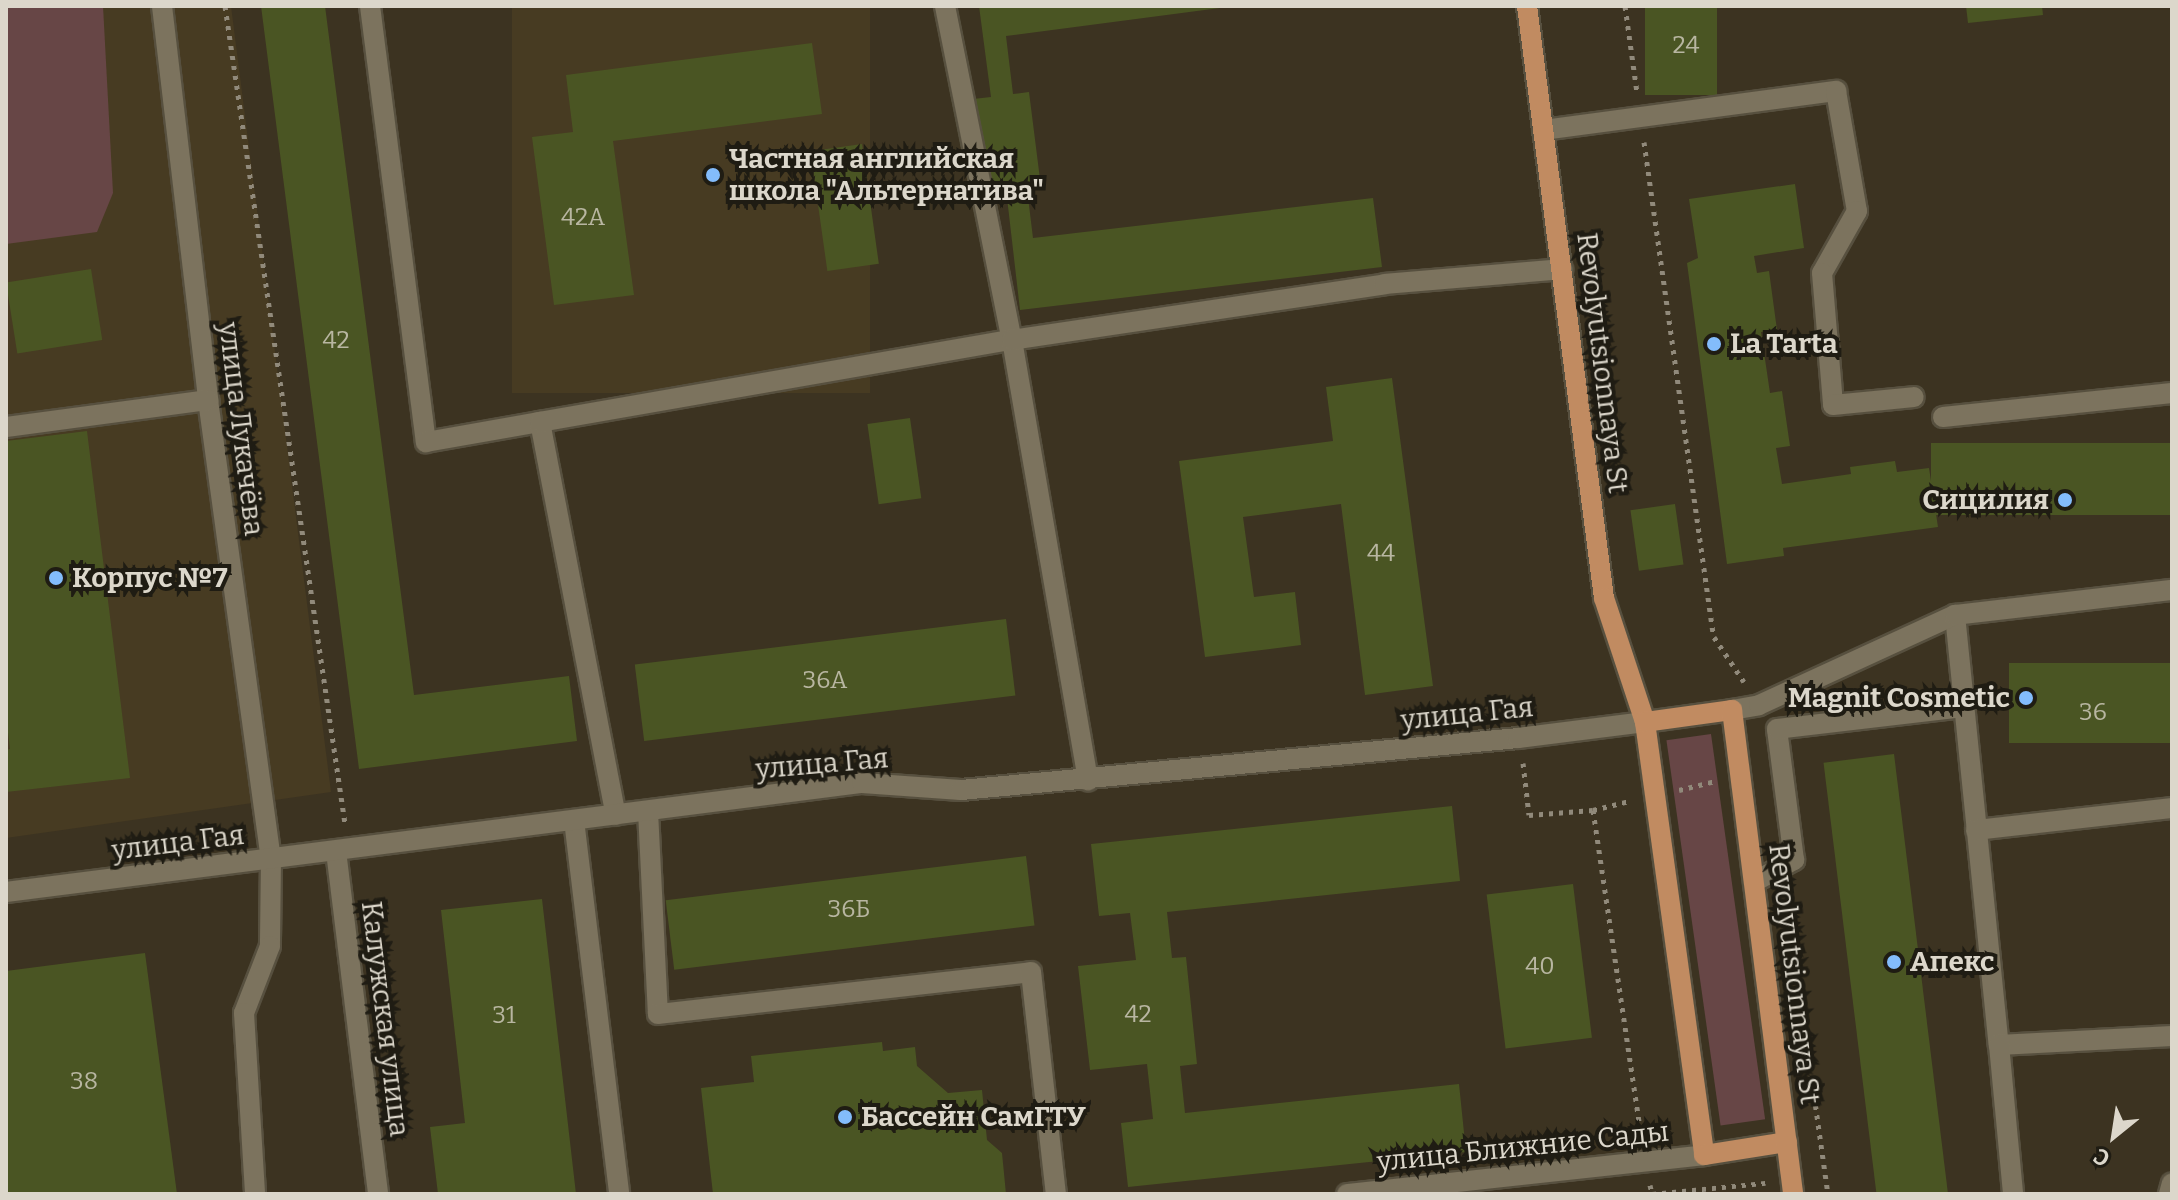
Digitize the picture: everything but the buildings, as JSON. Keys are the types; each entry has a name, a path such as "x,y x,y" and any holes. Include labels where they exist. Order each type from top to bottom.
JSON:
{"main road":[{"name":"Revolyutsionnaya St","path":"1527,6 1604,598 1645,722 1704,1155 1787,1142"},
{"name":"Revolyutsionnaya St","path":"1732,710 1792,1187"},
{"path":"1645,722 1732,710"}],"street":[{"name":"улица Лукачёва","path":"162,6 208,400 271,859 270,946 244,1013 255,1194"},
{"path":"370,6 426,442 1012,340 1385,284 1562,269"},
{"path":"945,6 1012,340 1088,780"},
{"path":"1543,130 1836,91 1857,211 1822,273 1833,405 1914,397"},
{"path":"1943,417 2172,393"},
{"path":"6,427 208,400"},
{"path":"540,422 616,815"},
{"path":"1732,710 1759,705 1955,615 2172,590"},
{"path":"1955,615 2013,1194"},
{"path":"1754,882 1794,860 1777,729 1964,707"},
{"name":"улица Гая","path":"6,892 862,783 961,790 1518,738 1645,722"},
{"path":"1976,830 2172,808"},
{"path":"648,811 658,1014 1031,972 1056,1194"},
{"path":"574,820 619,1194"},
{"name":"Калужская улица","path":"342,850 378,1194"},
{"path":"1999,1045 2172,1036"},
{"name":"улица Ближние Сады","path":"1347,1194 1480,1186 1704,1155"},
{"path":"2169,1194 2172,1183"}],"path":[{"path":"225,6 342,850"},
{"path":"1625,6 1714,637 1759,705"},
{"path":"1593,810 1652,1194 1792,1187 1825,1176"},
{"path":"1788,913 1828,1194"}],"shaded area":[{"path":"6,6 231,6 331,792 6,838"},
{"path":"6,6 103,6 113,193 97,232 6,244"},
{"name":"Частная английская школа \"Альтернатива\"","path":"512,6 870,6 870,393 512,393"},
{"path":"1711,734 1765,1119 1721,1125 1666,740"}],"place":[{"name":"Частная английская школа \"Альтернатива\"","path":"713,175"},
{"name":"La Tarta","path":"1714,344"},
{"name":"Сицилия","path":"2065,500"},
{"name":"Корпус №7","path":"56,578"},
{"name":"Magnit Cosmetic","path":"2026,698"},
{"name":"Апекс","path":"1894,962"},
{"name":"Бассейн СамГТУ","path":"845,1117"}]}
